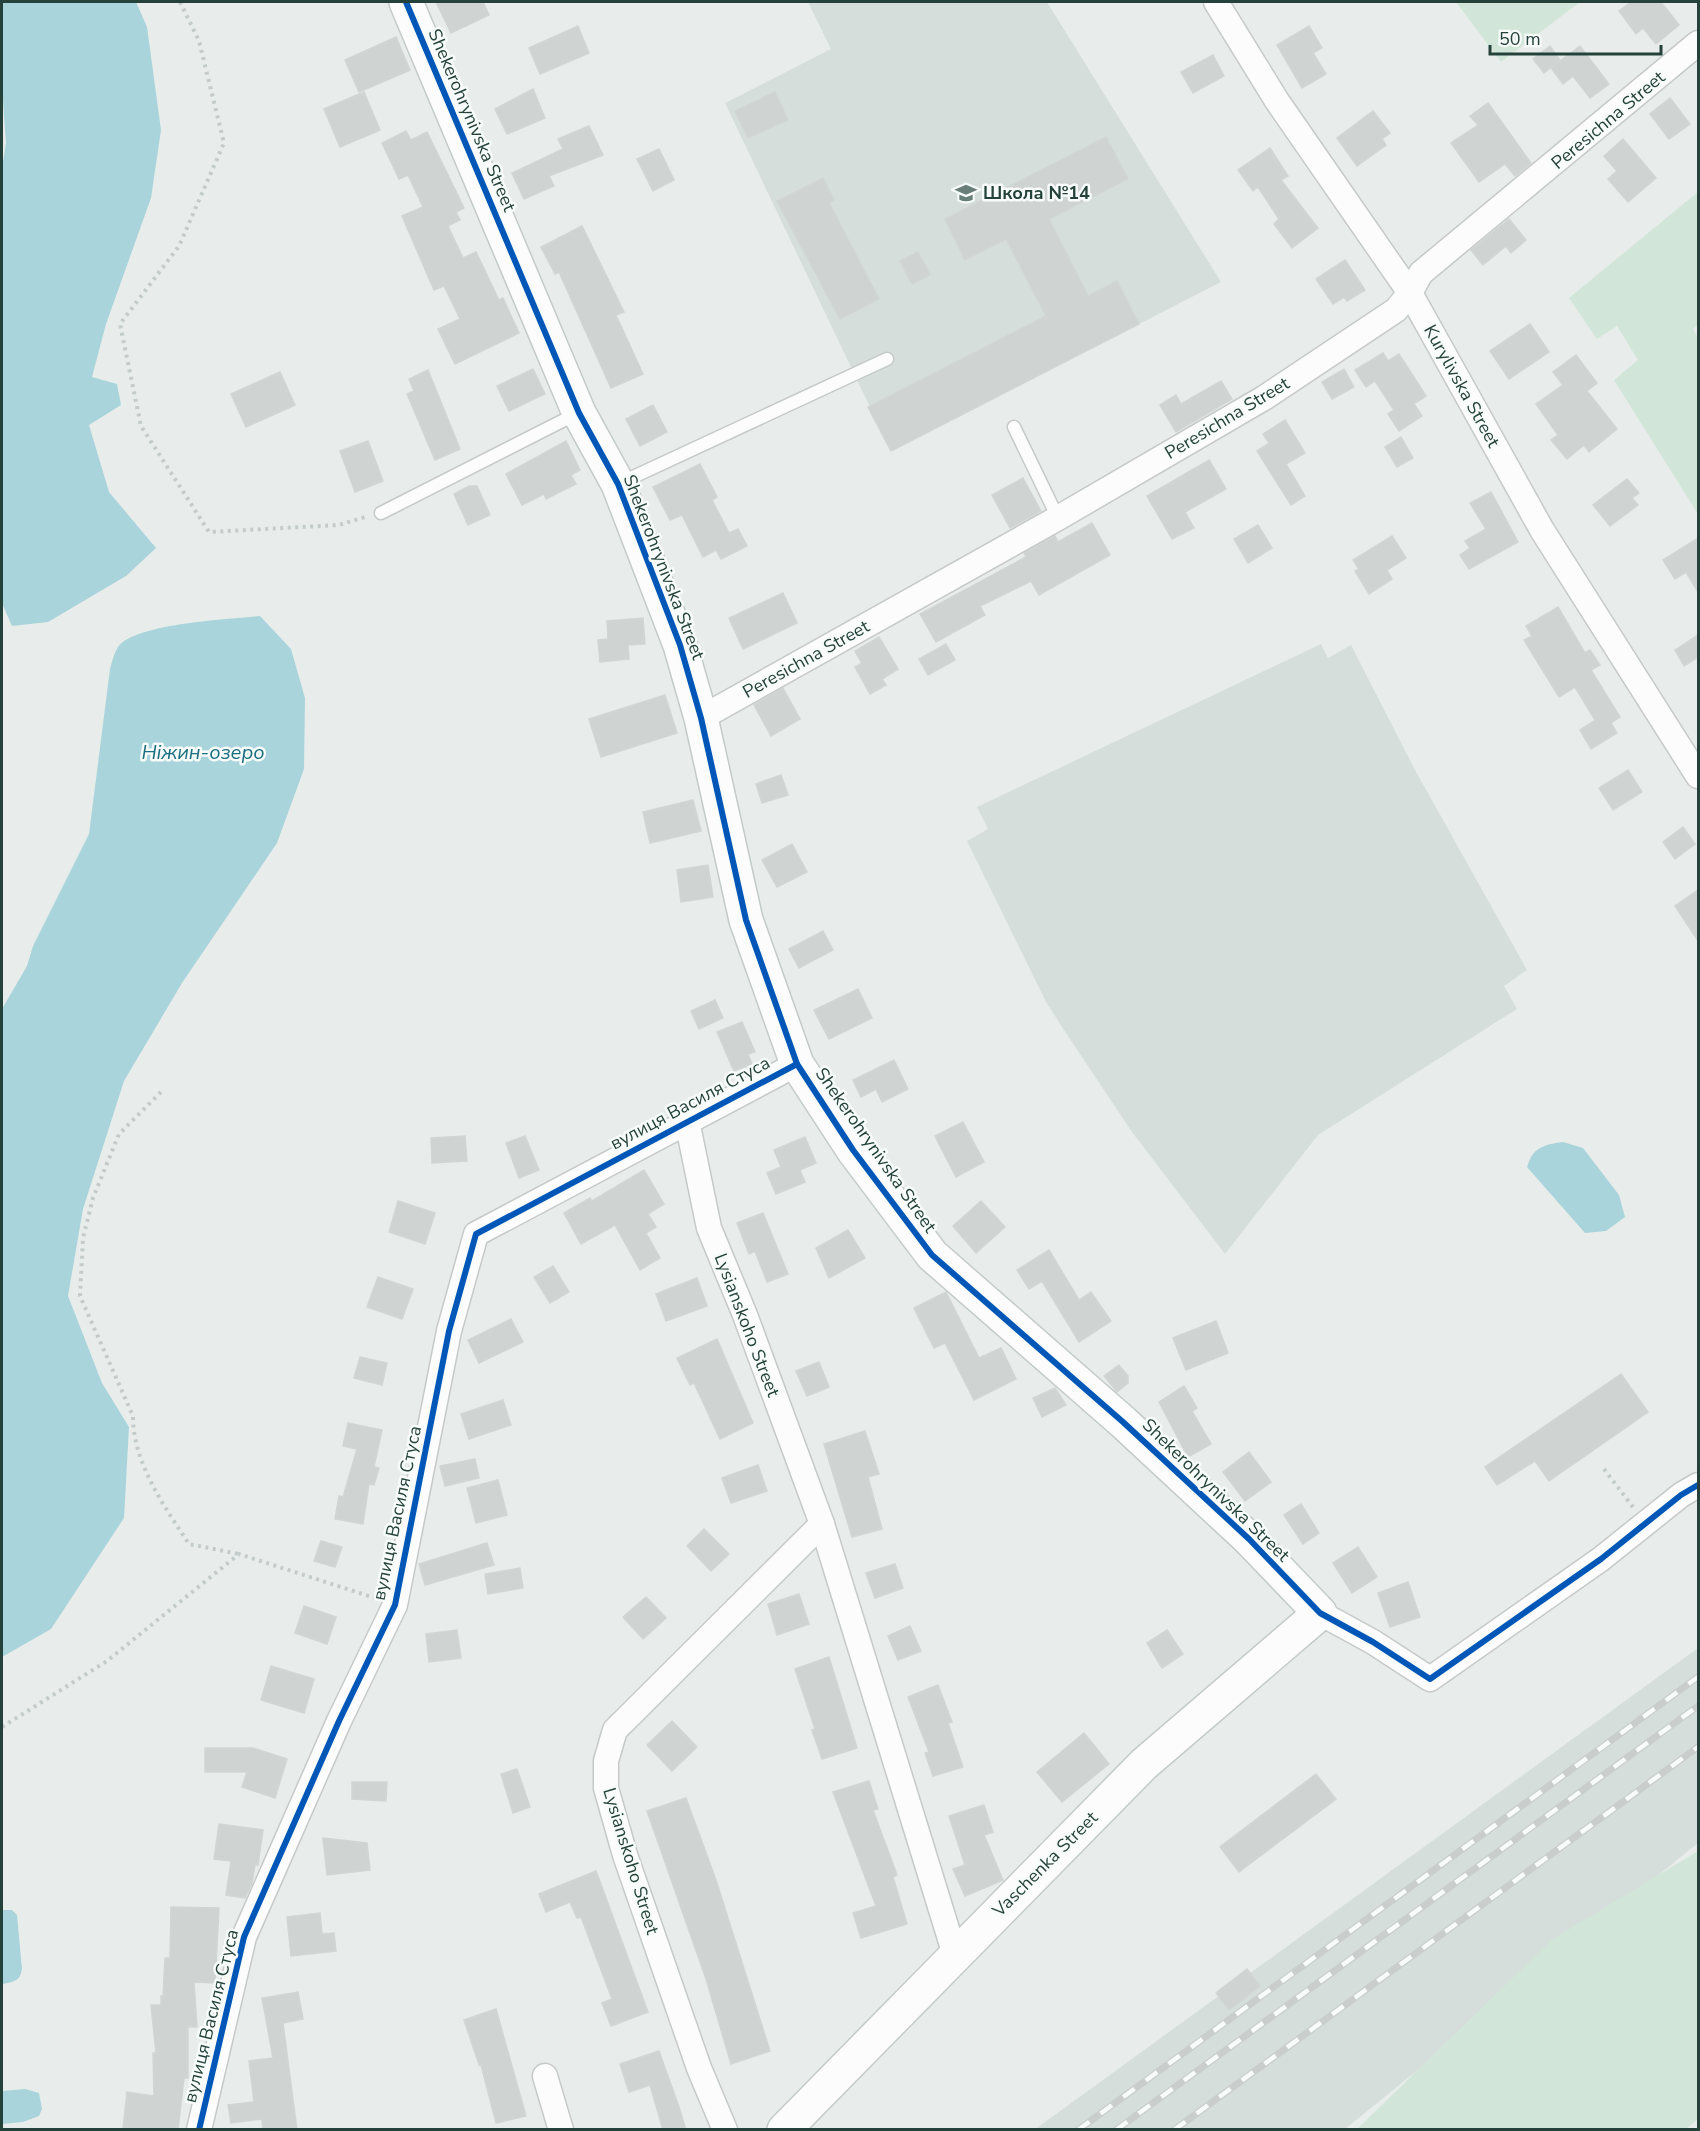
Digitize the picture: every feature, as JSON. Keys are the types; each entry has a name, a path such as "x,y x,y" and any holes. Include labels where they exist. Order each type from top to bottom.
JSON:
{"street":[{"name":"Shekerohrynivska Street","path":"406,2 579,413 618,484 680,645 701,718 746,920 797,1064 853,1150 932,1255 1148,1446 1249,1539 1320,1613 1373,1642 1430,1679 1698,1485"},
{"name":"Kurylivska Street","path":"1216,2 1277,101 1410,293 1542,530 1698,776"},
{"name":"Peresichna Street","path":"701,718 1058,518 1264,398 1396,310 1410,293 1421,273 1656,80 1698,42"},
{"name":"вулиця Василя Стуса","path":"199,2130 244,1937 339,1721 395,1605 449,1331 476,1234 797,1064"},
{"name":"Lysianskoho Street","path":"687,1121 709,1227 745,1315 822,1524 955,1955"},
{"name":"Lysianskoho Street","path":"725,2130 699,2068 625,1855 606,1788 606,1761 615,1730 822,1524"},
{"name":"Vaschenka Street","path":"784,2130 1144,1764 1320,1613"},
{"path":"545,2076 561,2130"}],"lane":[{"path":"618,484 886,359"},
{"path":"381,513 579,413"},
{"path":"1014,427 1058,518"}],"path":[{"path":"180,2 198,41 224,143 179,246 120,324 141,426 209,532 339,525 381,513"},
{"path":"160,1092 119,1134 93,1198 83,1238 80,1296 133,1416 133,1436 157,1496 189,1544 239,1554 395,1605"},
{"path":"1604,1469 1647,1524"},
{"path":"2,1727 107,1661 239,1554"}],"shaded area":[{"name":"Школа №14","path":"808,2 1047,2 1221,282 891,451 725,103 831,49"},
{"path":"1321,644 1328,658 1351,645 1415,770 1527,970 1504,986 1517,1009 1318,1135 1225,1254 1132,1132 1046,1002 967,841 988,829 977,807"},
{"path":"1698,1648 1698,1843 1345,2129 1034,2130"}],"green space":[{"path":"1456,2 1580,2 1501,62"},
{"path":"1698,192 1698,324 1693,329 1698,338 1698,514 1614,380 1638,360 1617,326 1597,339 1569,298"},
{"path":"1698,1851 1698,2119 1686,2129 1357,2129 1553,1939"}],"water":[{"path":"2,2 136,2 147,27 161,130 151,198 106,324 92,377 117,384 121,405 89,425 109,492 156,548 126,576 48,622 12,626 2,603 2,168 6,143 2,86"},
{"name":"Ніжин-озеро","path":"260,616 291,649 305,698 304,769 277,843 182,983 124,1081 83,1209 68,1296 102,1383 129,1427 124,1518 51,1629 2,1657 2,1009 27,966 33,946 89,834 110,669 118,647 143,632 163,627"},
{"path":"1563,1142 1583,1148 1619,1195 1625,1217 1606,1231 1585,1233 1527,1167 1532,1155 1540,1148"},
{"path":"2,1910 12,1910 17,1915 22,1969 16,1980 2,1984"},
{"path":"25,2089 39,2093 42,2109 39,2116 23,2122 2,2124 2,2091"}],"building":[{"path":"436,2 483,2 489,15 451,33"},
{"path":"1631,2 1661,2 1679,25 1656,44 1643,28 1636,34 1619,11"},
{"path":"578,26 589,53 540,74 529,48"},
{"path":"1309,26 1322,48 1313,53 1326,74 1302,88 1277,45"},
{"path":"396,37 410,70 359,92 345,60"},
{"path":"1550,46 1560,60 1544,73 1533,59"},
{"path":"1580,46 1609,84 1590,98 1573,76 1563,84 1551,68"},
{"path":"1213,55 1224,76 1193,93 1181,72"},
{"path":"533,89 545,118 507,134 495,109"},
{"path":"364,92 380,130 340,147 324,109"},
{"path":"775,92 788,120 748,138 735,111"},
{"path":"1670,98 1690,124 1669,139 1650,114"},
{"path":"1488,103 1531,163 1515,176 1505,164 1479,182 1451,143 1478,125 1470,116"},
{"path":"1373,111 1390,133 1382,139 1386,145 1357,166 1337,138"},
{"path":"589,126 603,155 549,176 554,186 524,199 512,173 563,149 558,139"},
{"path":"406,131 411,140 427,132 464,208 456,212 460,220 448,226 463,258 476,252 499,300 503,298 519,333 455,364 438,329 460,319 444,286 434,290 402,216 423,207 408,175 399,179 382,143"},
{"path":"1106,137 1128,179 1049,219 1088,296 1117,281 1139,324 891,451 868,407 1046,316 1006,239 965,260 945,219"},
{"path":"1623,139 1656,178 1628,202 1608,179 1617,171 1604,156"},
{"path":"1270,148 1288,176 1281,180 1318,228 1292,248 1274,224 1279,219 1258,187 1253,191 1238,170"},
{"path":"659,149 674,180 653,191 637,159"},
{"path":"823,178 834,200 829,203 879,299 840,319 777,201"},
{"path":"1509,219 1526,240 1511,253 1506,246 1483,265 1471,250"},
{"path":"582,226 624,312 616,315 643,374 611,388 559,272 555,274 541,247"},
{"path":"918,252 930,275 912,284 900,261"},
{"path":"1345,260 1365,290 1347,301 1344,297 1333,304 1316,279"},
{"path":"1530,324 1549,352 1509,379 1490,351"},
{"path":"1383,353 1388,361 1399,354 1426,396 1414,404 1422,416 1399,431 1388,414 1394,410 1375,381 1366,387 1355,370"},
{"path":"1576,355 1597,383 1587,391 1617,429 1589,452 1584,445 1567,459 1551,440 1558,435 1536,404 1563,385 1553,372"},
{"path":"533,369 545,394 509,411 497,386"},
{"path":"1344,369 1354,387 1332,399 1322,382"},
{"path":"428,370 460,449 435,460 407,394 414,391 409,379"},
{"path":"280,372 295,405 246,427 231,394"},
{"path":"1221,381 1232,399 1176,432 1160,405 1176,395 1181,404"},
{"path":"653,405 667,432 640,446 626,419"},
{"path":"1285,420 1305,453 1286,464 1305,496 1291,505 1257,451 1269,443 1263,434"},
{"path":"1401,437 1413,458 1397,467 1385,447"},
{"path":"368,441 383,481 355,492 340,451"},
{"path":"566,441 580,470 571,475 576,484 546,499 544,494 522,505 506,474"},
{"path":"1209,460 1226,489 1185,512 1194,528 1172,539 1147,496"},
{"path":"700,464 717,497 712,500 729,533 738,529 747,546 721,559 716,550 703,557 682,515 670,520 653,487"},
{"path":"1023,478 1041,511 1010,528 992,495"},
{"path":"1627,479 1639,493 1632,498 1638,505 1610,526 1593,505"},
{"path":"469,486 477,486 490,515 468,525 454,494"},
{"path":"1491,492 1518,542 1469,569 1460,555 1470,548 1465,541 1486,529 1470,503"},
{"path":"1092,523 1110,555 1039,595 1031,581 980,606 985,615 936,642 920,614 1026,557 1024,553 1055,536 1058,542"},
{"path":"1258,525 1272,548 1248,563 1234,539"},
{"path":"1392,536 1406,558 1387,570 1392,579 1369,594 1355,571 1359,569 1353,560"},
{"path":"1698,538 1698,592 1686,572 1675,579 1663,560"},
{"path":"783,593 797,623 743,649 729,618"},
{"path":"1558,607 1585,653 1590,650 1600,665 1591,670 1620,717 1611,723 1617,733 1591,749 1580,730 1595,720 1575,687 1559,697 1524,640 1532,636 1526,626"},
{"path":"643,618 645,644 628,645 629,659 600,662 598,640 608,639 607,621"},
{"path":"1698,635 1698,657 1684,666 1675,650"},
{"path":"879,637 898,669 882,679 886,685 870,694 855,667 862,663 855,651"},
{"path":"946,644 955,660 928,675 919,659"},
{"path":"783,688 800,719 771,736 754,705"},
{"path":"665,695 677,733 601,757 589,719"},
{"path":"1628,770 1642,792 1613,810 1599,788"},
{"path":"781,775 788,795 762,803 756,784"},
{"path":"693,800 701,831 650,843 643,812"},
{"path":"1683,827 1695,844 1675,859 1663,842"},
{"path":"792,844 807,872 777,887 762,860"},
{"path":"708,865 713,897 681,902 677,870"},
{"path":"1698,890 1698,941 1675,906"},
{"path":"823,931 833,950 799,968 789,949"},
{"path":"858,989 872,1018 829,1039 814,1010"},
{"path":"715,1000 723,1018 699,1029 691,1011"},
{"path":"742,1022 755,1052 748,1054 752,1064 734,1071 717,1032"},
{"path":"894,1060 908,1089 882,1102 876,1089 861,1097 853,1080"},
{"path":"963,1122 984,1162 956,1177 935,1136"},
{"path":"465,1136 467,1161 432,1163 431,1138"},
{"path":"525,1136 539,1170 519,1178 506,1143"},
{"path":"805,1137 816,1163 800,1170 805,1182 776,1194 767,1173 781,1167 774,1150"},
{"path":"644,1170 664,1204 648,1214 656,1227 646,1233 660,1258 640,1270 615,1225 581,1244 564,1213 590,1198 592,1201"},
{"path":"398,1201 435,1213 425,1244 389,1232"},
{"path":"981,1201 1005,1227 976,1253 953,1226"},
{"path":"763,1213 788,1274 767,1282 755,1251 749,1254 737,1223"},
{"path":"848,1230 865,1258 829,1278 816,1248"},
{"path":"1049,1250 1079,1300 1091,1292 1111,1321 1079,1342 1042,1281 1029,1289 1017,1270"},
{"path":"553,1266 569,1292 550,1303 534,1277"},
{"path":"378,1277 413,1289 402,1319 367,1307"},
{"path":"697,1278 707,1306 666,1321 656,1294"},
{"path":"946,1292 979,1358 1001,1348 1016,1379 974,1400 945,1343 934,1348 914,1308"},
{"path":"511,1319 523,1342 479,1363 468,1340"},
{"path":"1216,1321 1228,1353 1186,1370 1173,1338"},
{"path":"717,1339 753,1423 720,1439 694,1383 690,1385 677,1358"},
{"path":"360,1357 387,1363 382,1385 354,1378"},
{"path":"819,1362 829,1387 807,1396 796,1371"},
{"path":"1119,1365 1128,1376 1128,1383 1117,1392 1104,1376"},
{"path":"1621,1374 1648,1412 1549,1481 1535,1461 1497,1485 1485,1467"},
{"path":"1184,1386 1197,1408 1192,1411 1211,1444 1188,1457 1159,1402"},
{"path":"1055,1388 1066,1405 1042,1417 1033,1398"},
{"path":"503,1400 511,1425 469,1439 461,1414"},
{"path":"348,1423 382,1430 374,1467 379,1468 374,1485 369,1484 363,1524 335,1519 339,1496 343,1497 357,1449 343,1446"},
{"path":"865,1431 879,1474 868,1477 882,1529 852,1537 824,1444"},
{"path":"1249,1452 1271,1482 1245,1501 1223,1472"},
{"path":"475,1459 479,1478 445,1486 440,1466"},
{"path":"758,1465 767,1491 731,1503 722,1478"},
{"path":"498,1480 507,1515 476,1523 467,1488"},
{"path":"1301,1504 1319,1533 1303,1544 1284,1515"},
{"path":"704,1529 729,1554 711,1571 687,1546"},
{"path":"321,1541 342,1547 335,1567 314,1561"},
{"path":"487,1543 494,1565 425,1585 419,1564"},
{"path":"1358,1547 1377,1577 1352,1593 1333,1563"},
{"path":"895,1564 903,1588 875,1598 866,1573"},
{"path":"520,1568 523,1588 488,1594 485,1574"},
{"path":"1408,1582 1420,1617 1390,1627 1378,1593"},
{"path":"799,1594 809,1624 777,1635 768,1604"},
{"path":"646,1597 666,1618 643,1639 623,1617"},
{"path":"304,1606 336,1617 327,1644 295,1633"},
{"path":"910,1626 921,1651 898,1660 888,1636"},
{"path":"457,1630 461,1658 429,1662 426,1634"},
{"path":"1167,1630 1183,1654 1162,1668 1147,1643"},
{"path":"829,1657 857,1748 822,1759 812,1730 815,1729 795,1669"},
{"path":"271,1666 314,1679 304,1713 261,1700"},
{"path":"938,1685 952,1722 948,1723 963,1767 933,1776 925,1753 929,1752 908,1697"},
{"path":"672,1721 697,1747 672,1771 647,1745"},
{"path":"1084,1733 1109,1764 1062,1802 1037,1772"},
{"path":"205,1748 253,1748 287,1759 275,1798 242,1787 247,1772 205,1772"},
{"path":"517,1769 530,1807 513,1813 501,1774"},
{"path":"1316,1774 1336,1799 1239,1872 1220,1847"},
{"path":"869,1781 878,1809 873,1810 897,1875 893,1877 907,1924 861,1938 853,1913 876,1906 833,1792"},
{"path":"352,1782 387,1782 386,1801 352,1799"},
{"path":"686,1798 716,1880 770,2051 731,2064 706,1979 647,1811"},
{"path":"984,1805 993,1832 984,1835 1003,1880 965,1896 953,1869 965,1865 949,1816"},
{"path":"219,1824 263,1830 258,1865 255,1865 252,1883 245,1898 226,1895 231,1861 214,1859"},
{"path":"323,1838 367,1843 370,1870 327,1875"},
{"path":"596,1871 648,2012 611,2026 602,2003 612,1999 581,1917 577,1918 570,1902 546,1912 539,1894"},
{"path":"171,1907 219,1908 215,1983 194,1982 197,2027 188,2027 188,2078 184,2078 178,2130 123,2128 127,2092 154,2096 153,2053 156,2053 151,2005 161,2005 161,1996 163,1996 165,1958 170,1958"},
{"path":"320,1913 322,1934 334,1933 336,1951 291,1956 287,1917"},
{"path":"1247,1969 1260,1986 1229,2010 1216,1993"},
{"path":"298,1992 303,2019 283,2023 297,2130 263,2130 262,2119 231,2123 228,2105 254,2102 249,2061 273,2058 262,1998"},
{"path":"496,2009 526,2116 496,2123 481,2065 479,2065 464,2020"},
{"path":"659,2051 686,2130 663,2130 650,2085 629,2092 620,2064"}],"railway":[{"path":"1078,2130 1698,1677"},
{"path":"1116,2130 1698,1706"},
{"path":"1174,2130 1698,1747"}],"cycle path":[{"path":"406,2 579,413 618,484 680,645 701,718 746,920 797,1064 853,1150 932,1255 1123,1422 1249,1539 1320,1613 1373,1642 1430,1679 1601,1559 1681,1495 1698,1485"},
{"path":"199,2130 244,1937 339,1721 395,1605 449,1331 476,1234 797,1064"}],"place":[{"name":"Школа №14","path":"966,193"}]}
